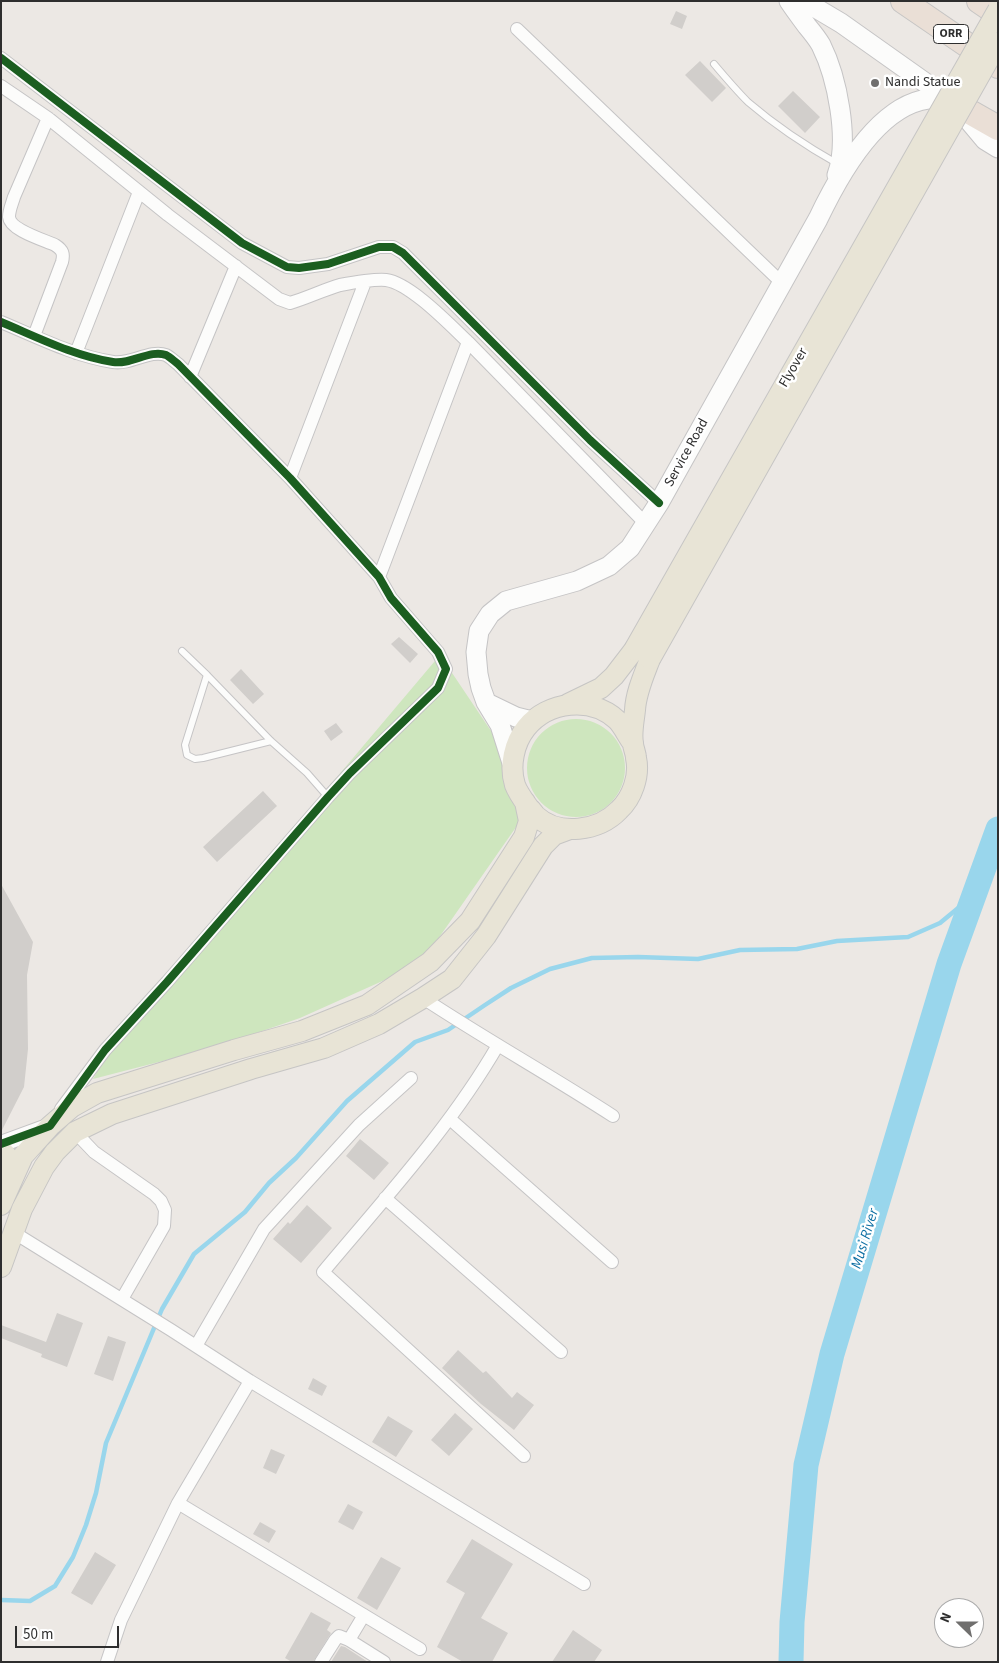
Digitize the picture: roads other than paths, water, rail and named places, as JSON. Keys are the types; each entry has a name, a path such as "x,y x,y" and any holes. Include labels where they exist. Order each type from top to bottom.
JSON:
{"highway":[{"name":"ORR","path":"903,1 998,66"},
{"path":"979,1 998,14"},
{"path":"954,103 998,128"}],"main road":[{"name":"Service Road","path":"789,1 820,43 832,71 839,105 842,140 841,165 833,188"},
{"path":"804,1 841,23 954,103 985,140 998,148"},
{"name":"Flyover","path":"632,742 642,654 998,10"},
{"name":"Flyover","path":"568,704 601,688 642,654 998,43"},
{"name":"Service Road","path":"512,763 500,725 486,702 478,674 476,652 479,631 490,614 506,601 578,581 609,566 630,548 659,503 818,219 833,188 860,145 888,119 910,104 929,98 954,103"},
{"path":"486,702 516,717 532,721"},
{"path":"568,704 594,706 617,720 632,742 637,760 636,778 630,795 620,810 605,822 588,828 570,829 552,826 536,817 515,786 512,763 515,749 522,734 532,721 555,707 568,704"},
{"path":"5,1197 23,1156 50,1126 72,1107 97,1092 302,1031 367,1005 430,962 470,921 524,837 528,821 525,802"},
{"path":"1,1267 22,1208 44,1167 55,1152 76,1132 112,1114 251,1069 324,1048 379,1024 423,998 452,979 486,936 543,846 554,835 570,829"},
{"path":"1,1150 9,1158 12,1167 5,1197"}],"street":[{"path":"517,29 782,283"},
{"path":"1,58 242,243 287,268 328,264 379,247 393,247 404,253 590,440 659,503"},
{"path":"1,86 48,118 139,192 279,299 290,303 329,288 365,282 387,280 404,287 438,314 468,342 646,524"},
{"path":"34,336 64,255 55,245 13,226 6,206 48,118"},
{"path":"76,352 139,192"},
{"path":"190,377 236,266"},
{"path":"290,478 365,282"},
{"path":"1,322 76,352 115,363 128,362 156,354 166,355 290,478 379,577 391,598 433,644 445,664 446,670 438,688 350,773 174,975 105,1050 50,1126 1,1144"},
{"path":"379,577 468,342"},
{"path":"423,998 613,1116"},
{"path":"498,1045 485,1068 450,1119 323,1272 524,1456"},
{"path":"196,1346 264,1230 359,1125 411,1078"},
{"path":"450,1119 612,1262"},
{"path":"76,1132 94,1152 154,1194 161,1201 165,1210 164,1226 122,1299"},
{"path":"385,1198 561,1352"},
{"path":"13,1232 250,1380 584,1584"},
{"path":"107,1662 121,1620 178,1503 250,1380"},
{"path":"178,1503 420,1649"},
{"path":"349,1640 364,1615"},
{"path":"322,1662 337,1637 342,1636 384,1662"}],"lane":[{"path":"714,64 748,101 774,122 803,144 841,165"},
{"path":"182,651 271,742 307,773 328,797"},
{"path":"207,675 185,745 187,755 203,758 271,742"}],"waterway":[{"name":"Musi River","path":"791,1662 792,1622 806,1465 832,1354 949,964 998,829"},
{"path":"1,1600 30,1601 55,1586 73,1557 96,1493 106,1443 162,1309 194,1254 245,1212 269,1183 296,1158 347,1101 415,1042 448,1030 511,988 550,969 592,958 698,959 740,950 797,949 837,941 908,937 940,923 974,895"}],"place":[{"name":"Nandi Statue","path":"875,83"}]}
